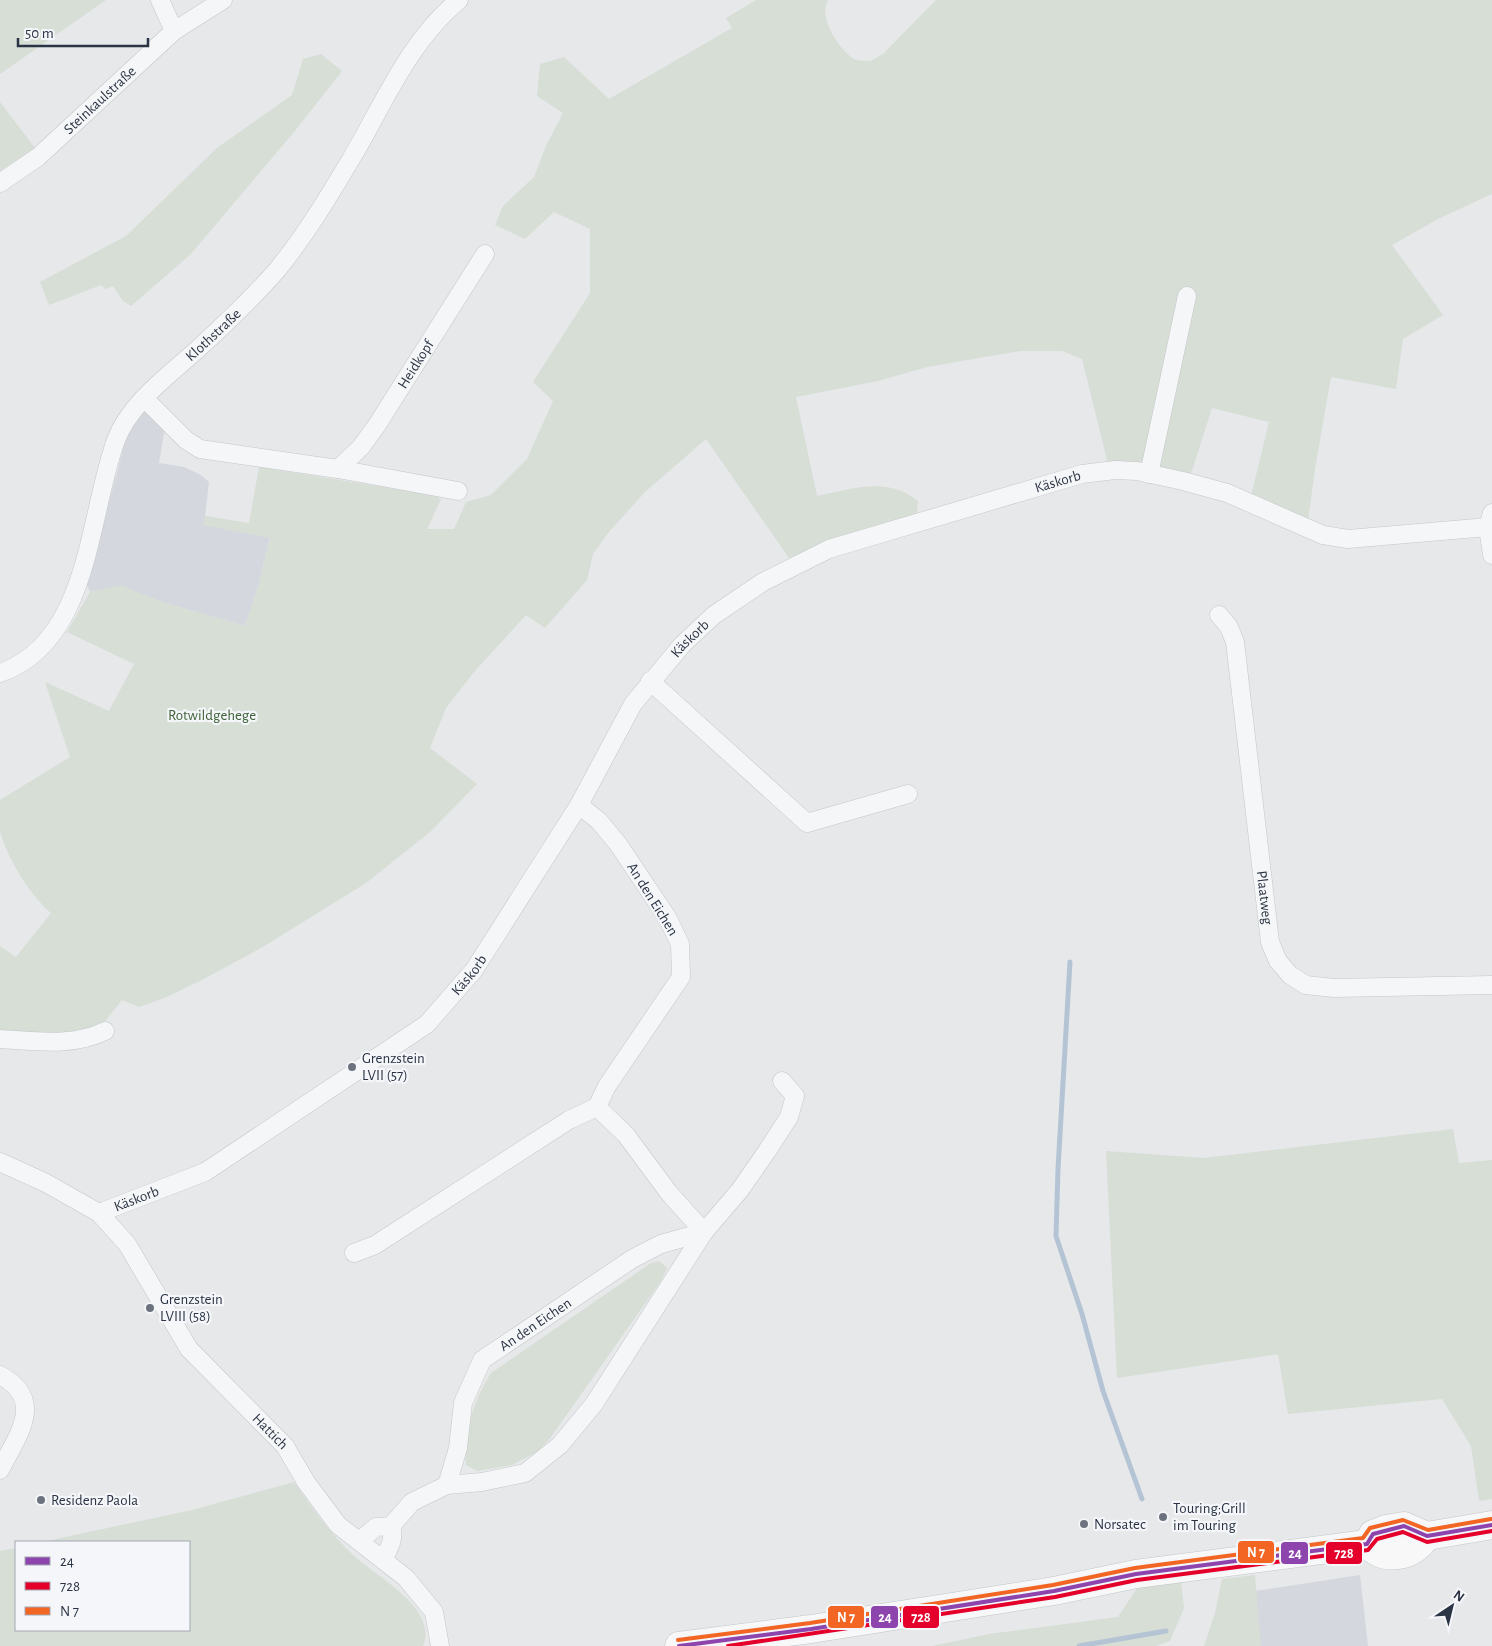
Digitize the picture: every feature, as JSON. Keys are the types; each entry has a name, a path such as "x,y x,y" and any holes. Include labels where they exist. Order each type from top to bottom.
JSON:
{"main road":[{"path":"679,1646 811,1629 1054,1592 1136,1574 1367,1544 1376,1553 1392,1556 1409,1552 1420,1545 1427,1536 1492,1525"}],"street":[{"path":"160,0 174,31"},
{"name":"Steinkaulstraße","path":"0,183 38,158 174,31 223,0"},
{"name":"Klothstraße","path":"0,673 25,661 56,631 67,614 77,590 116,439 128,415 214,334 277,270 300,240 352,158 376,112 411,55 434,23 458,0"},
{"name":"Heidkopf","path":"338,469 361,447 377,425 486,254"},
{"path":"1149,474 1187,296"},
{"path":"145,398 186,440 200,449 338,469 458,492"},
{"name":"Käskorb","path":"100,1213 205,1172 427,1024 474,970 579,805 633,704 650,681 682,645 714,615 763,582 830,549 1082,474 1115,470 1149,474 1227,493 1323,535 1348,540 1490,520"},
{"path":"1490,520 1492,555"},
{"name":"Plaatweg","path":"1219,615 1229,627 1235,642 1270,942 1278,962 1290,975 1306,984 1334,988 1492,985"},
{"path":"650,681 808,823 908,794"},
{"name":"An den Eichen","path":"579,805 599,820 618,844 667,917 680,944 681,977 607,1086 597,1108"},
{"path":"0,1039 68,1041 93,1037 105,1031"},
{"path":"359,1541 376,1527 391,1526 412,1502 447,1485 482,1482 526,1473 560,1446 594,1404 704,1232 740,1190 789,1117 795,1096 782,1082"},
{"path":"354,1253 375,1245 569,1120 597,1108 626,1135 669,1193 704,1232"},
{"name":"Hattich","path":"0,1162 46,1183 100,1213 127,1244 189,1349 285,1446 306,1482 338,1525 406,1578 434,1612 440,1646"},
{"name":"An den Eichen","path":"447,1485 458,1448 462,1403 482,1360 632,1259 661,1244 704,1232"},
{"path":"0,1375 13,1382 23,1396 26,1410 25,1419 0,1470"},
{"path":"383,1560 392,1544 393,1534 391,1526"}],"shaded area":[{"path":"146,409 165,428 159,463 184,467 201,475 209,482 204,525 270,537 258,587 245,626 165,603 120,586 90,592 87,585 124,446 131,424"},
{"path":"1360,1575 1368,1646 1261,1646 1255,1591"}],"green space":[{"path":"0,0 106,0 0,74"},
{"name":"Rotwildgehege","path":"756,0 828,0 826,15 831,32 836,40 852,58 871,61 883,54 936,0 1492,0 1492,194 1438,219 1392,245 1443,315 1403,339 1396,389 1331,377 1308,521 1251,496 1269,422 1212,408 1190,477 1108,464 1082,359 1062,351 1020,351 927,367 878,381 796,397 817,496 856,488 882,487 906,493 918,501 917,512 908,520 824,544 789,558 706,439 645,492 608,533 593,554 587,580 545,628 526,615 474,672 446,708 430,748 477,784 430,832 366,883 261,948 164,998 139,1007 122,1000 101,1026 72,1035 0,1032 0,946 16,957 51,913 27,886 3,842 0,831 0,800 70,757 45,682 109,711 134,664 67,632 90,592 120,585 165,603 245,626 258,587 270,538 203,525 205,516 249,523 259,467 433,495 441,499 427,529 454,529 466,502 491,495 527,459 553,401 533,382 590,293 590,229 554,212 525,239 495,225 503,206 534,177 546,146 563,113 537,96 540,64 564,57 609,99 732,28 726,18"},
{"path":"321,54 342,71 294,132 190,255 131,306 123,301 113,286 105,289 101,285 49,305 40,282 126,236 217,148 292,95 303,59"},
{"path":"0,102 35,148 0,171"},
{"path":"1453,1129 1459,1163 1492,1160 1492,1499 1479,1501 1471,1446 1442,1399 1288,1414 1278,1354 1117,1378 1106,1151 1204,1158"},
{"path":"659,1261 667,1268 661,1281 551,1437 538,1451 512,1465 478,1471 466,1465 468,1429 471,1417 479,1395 491,1373 651,1263"},
{"path":"294,1482 321,1520 344,1546 362,1563 402,1594 413,1606 422,1618 425,1632 423,1646 0,1646 0,1551 15,1548 15,1631 190,1631 190,1541 47,1541 192,1510"},
{"path":"1255,1575 1261,1646 1204,1646 1215,1613 1222,1579"},
{"path":"1181,1582 1184,1608 1170,1641 1156,1646 932,1646 989,1634 1118,1617 1137,1588"}],"waterway":[{"path":"1070,962 1056,1236 1082,1314 1103,1391 1142,1499"},
{"path":"1079,1646 1166,1631"}],"transit line":[{"path":"678,1640 810,1623 1053,1585 1135,1568 1363,1538 1370,1528 1403,1520 1428,1530 1491,1519"},
{"name":"24","path":"679,1646 811,1629 1054,1591 1136,1574 1367,1544 1373,1534 1404,1526 1427,1536 1492,1525"},
{"name":"728","path":"728,1646 1055,1597 1137,1580 1368,1550 1377,1539 1403,1532 1427,1542 1492,1531"}],"place":[{"name":"Grenzstein LVII (57)","path":"352,1067"},
{"name":"Grenzstein LVIII (58)","path":"150,1308"},
{"name":"Residenz Paola","path":"41,1500"},
{"name":"Touring;Grill im Touring","path":"1163,1517"},
{"name":"Norsatec","path":"1084,1524"}]}
